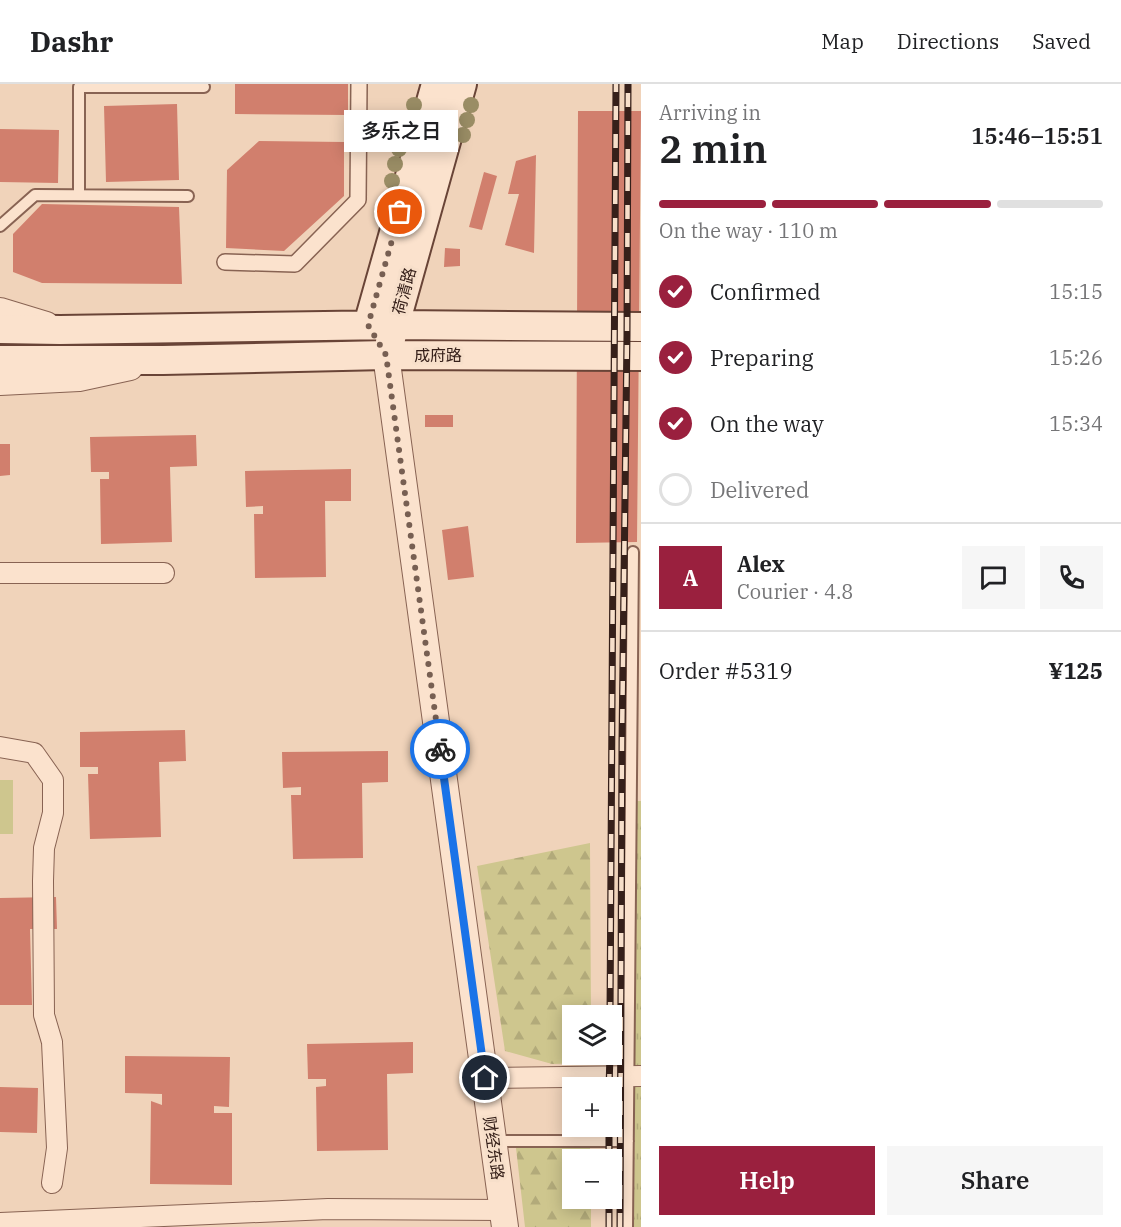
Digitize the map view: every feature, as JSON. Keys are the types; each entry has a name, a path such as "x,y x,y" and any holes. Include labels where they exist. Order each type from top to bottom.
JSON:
{"main road":[{"name":"荷清路","path":"381,325 436,84"},
{"name":"荷清路","path":"381,325 462,84"},
{"name":"成府路","path":"0,329 381,325 641,327"},
{"path":"381,325 386,355"},
{"name":"成府路","path":"0,360 163,360 386,355 641,356"}],"street":[{"path":"225,262 295,264 358,200 359,84"},
{"name":"成府路","path":"0,311 60,330"},
{"name":"财经东路","path":"386,355 504,1218"},
{"name":"成府路","path":"0,382 79,378 163,360"},
{"path":"0,573 164,573"},
{"path":"0,747 34,753 53,780 53,813 44,848 43,881 44,1015 52,1042 57,1148 52,1184"},
{"path":"485,1078 635,1076"},
{"path":"0,1222 202,1220 328,1209 504,1218"}],"lane":[{"path":"79,194 79,87 204,87"},
{"path":"0,226 35,195 188,196"},
{"path":"627,1227 628,1141 635,1076 633,552"},
{"path":"493,1141 628,1141"}],"green space":[{"path":"0,780 13,780 13,834 0,834"},
{"path":"636,801 641,801 641,1227 634,1227"},
{"path":"590,843 591,1005 562,1005 562,1064 552,1064 505,1051 477,866"},
{"path":"516,1148 590,1148 562,1149 562,1209 591,1209 591,1227 525,1227"}],"building":[{"path":"235,84 348,84 348,115 235,114"},
{"path":"177,104 179,180 106,182 104,106"},
{"path":"578,111 641,111 637,542 576,543"},
{"path":"0,129 59,130 58,183 0,182"},
{"path":"259,141 344,142 344,196 284,251 226,248 227,170"},
{"path":"536,155 534,253 505,245 519,194 508,194 516,161"},
{"path":"484,172 497,176 482,230 469,227"},
{"path":"42,204 179,207 182,284 42,283 13,272 13,234"},
{"path":"445,248 460,249 460,266 444,267"},
{"path":"425,415 453,415 453,427 425,427"},
{"path":"196,435 197,466 170,467 172,542 101,544 100,479 109,479 109,472 91,472 90,437"},
{"path":"0,444 10,444 10,475 0,476"},
{"path":"351,469 351,501 325,501 326,577 255,578 254,514 263,514 263,506 246,507 245,471"},
{"path":"468,526 474,577 448,580 442,530"},
{"path":"185,730 186,761 159,762 161,837 90,839 88,774 98,774 98,767 80,767 80,732"},
{"path":"388,751 388,782 362,783 363,858 293,859 291,795 301,795 301,787 283,788 282,752"},
{"path":"56,897 57,929 30,929 32,1005 0,1005 0,898"},
{"path":"413,1042 413,1073 387,1074 388,1150 317,1151 316,1087 326,1086 326,1079 308,1079 307,1044"},
{"path":"125,1056 230,1057 229,1107 214,1106 214,1113 232,1113 232,1185 150,1184 151,1101 162,1105 162,1094 125,1093"},
{"path":"0,1087 38,1088 37,1133 0,1132"}],"railway":[{"path":"610,1005 616,84"},
{"path":"620,1227 628,84"},
{"path":"609,1077 610,1065"},
{"path":"609,1137 609,1149"},
{"path":"609,1209 609,1227"}],"way so far":[{"path":"400,212 368,325 386,355 440,749"}],"place":[{"name":"多乐之日","path":"400,212"}],"route":[{"path":"440,749 485,1078"}]}
